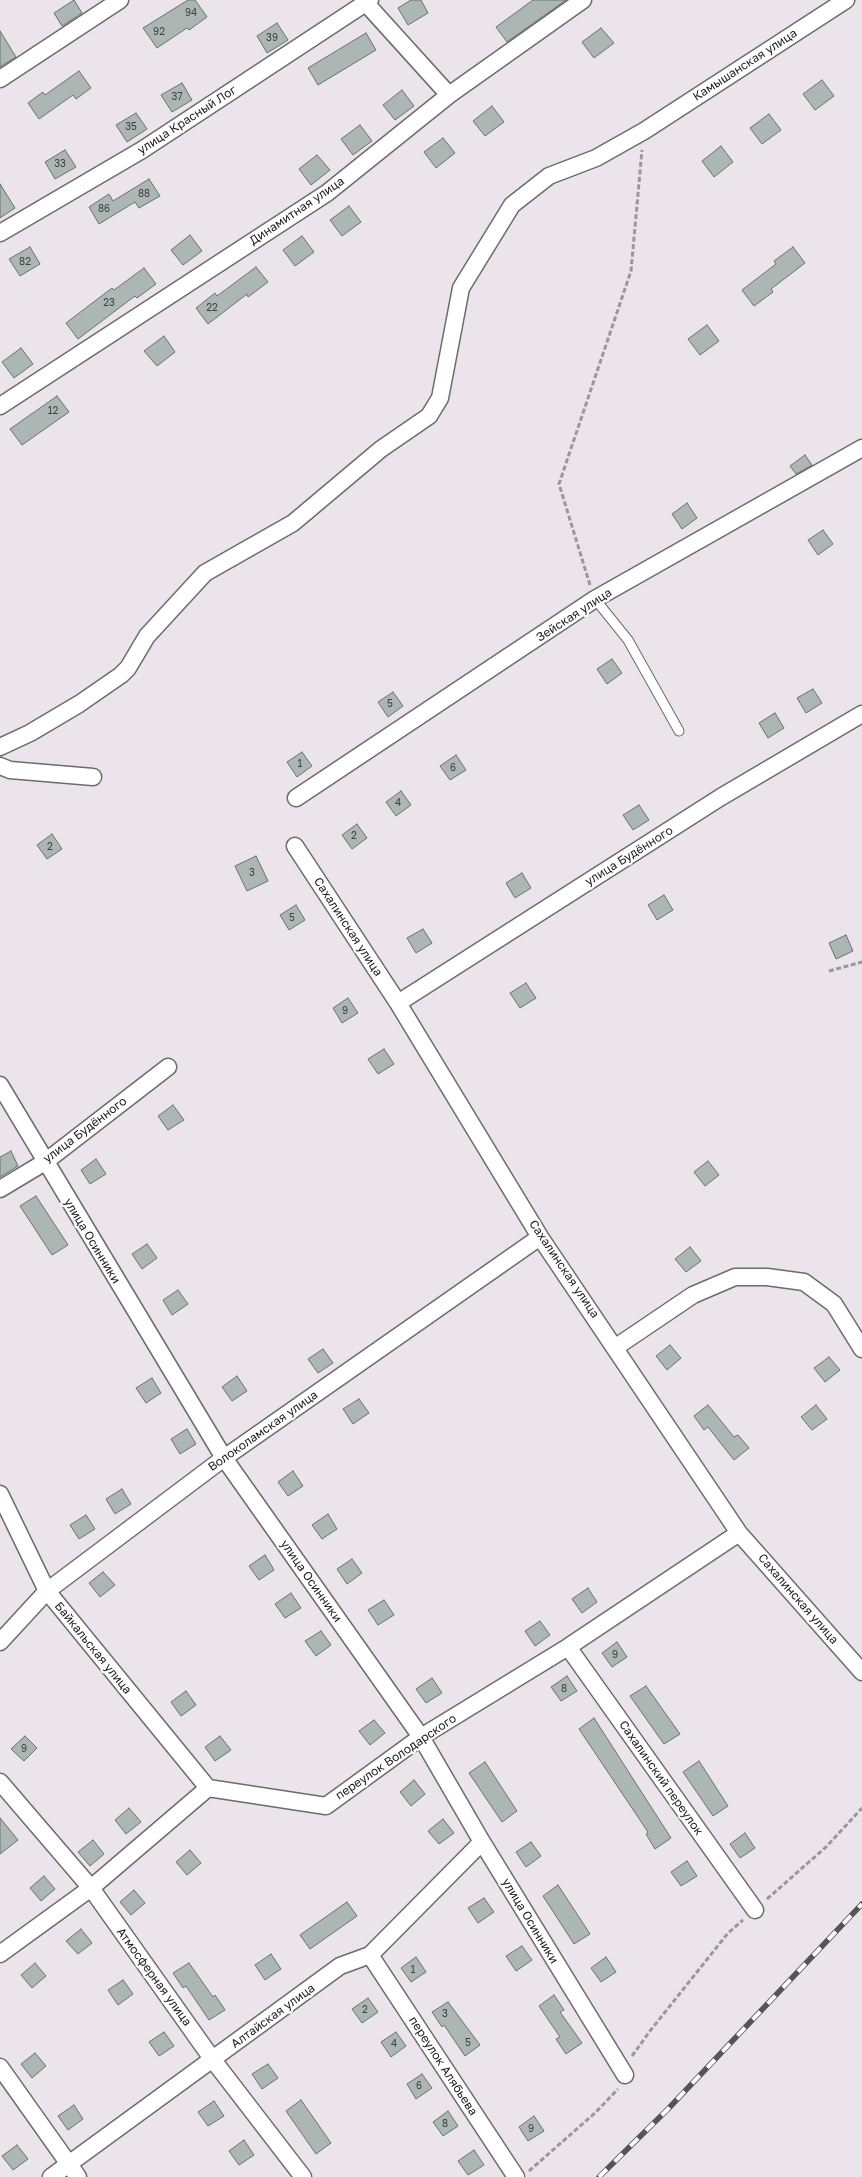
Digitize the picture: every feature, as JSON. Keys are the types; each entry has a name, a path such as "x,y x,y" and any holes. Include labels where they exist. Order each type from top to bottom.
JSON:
{"street":[{"path":"0,79 120,0"},
{"name":"Динамитная улица","path":"0,406 327,193 449,95 583,0"},
{"name":"Камышанская улица","path":"0,747 30,733 79,704 121,675 128,668 147,636 205,573 293,523 381,449 429,416 440,398 462,288 512,205 549,176 596,158 644,131 846,0"},
{"path":"366,1 449,95"},
{"name":"улица Красный Лог","path":"0,233 142,150 366,1"},
{"name":"Зейская улица","path":"296,798 595,599 862,448"},
{"name":"улица Будённого","path":"398,1003 721,797 862,714"},
{"path":"0,766 10,770 93,777"},
{"name":"Сахалинская улица","path":"295,846 398,1003 540,1237 740,1533 862,1672"},
{"name":"улица Будённого","path":"0,1189 44,1162 168,1067"},
{"name":"улица Осинники","path":"0,1085 44,1162 224,1458 421,1737 482,1842 624,2075"},
{"name":"Волоколамская улица","path":"0,1642 46,1590 224,1458 540,1237"},
{"path":"616,1347 694,1295 735,1277 767,1277 804,1282 834,1304 862,1349"},
{"name":"Байкальская улица","path":"0,1494 46,1590 208,1788"},
{"name":"переулок Володарского","path":"208,1788 326,1806 421,1737 568,1647 740,1533"},
{"name":"Сахалинский переулок","path":"568,1647 755,1910"},
{"name":"Атмосферная улица","path":"0,1782 91,1888 213,2060 303,2177"},
{"path":"0,1954 91,1888 208,1788"},
{"name":"Алтайская улица","path":"51,2177 73,2171 213,2060 340,1966 370,1955 482,1842"},
{"name":"переулок Алябьева","path":"370,1955 516,2177"},
{"path":"0,2067 73,2171"}],"lane":[{"path":"595,599 628,640 679,731"}],"path":[{"path":"595,599 559,484 630,271 644,131"},
{"path":"829,971 862,962"},
{"path":"523,2177 621,2086 629,2061 650,2031 728,1933 826,1847 862,1808"}],"building":[{"path":"74,0 82,13 62,26 54,13"},
{"path":"188,0 195,0 207,17 189,30 187,28 157,48 143,28"},
{"path":"411,0 421,0 428,13 408,25 398,8"},
{"path":"533,0 566,0 507,42 496,27"},
{"path":"277,23 288,40 267,53 257,36"},
{"path":"601,28 614,43 594,58 582,42"},
{"path":"0,31 16,57 0,67"},
{"path":"366,33 376,50 318,85 308,68"},
{"path":"79,71 91,88 76,99 73,95 39,119 28,103 43,92 45,95"},
{"path":"822,80 834,96 815,110 803,94"},
{"path":"182,83 192,100 172,112 161,95"},
{"path":"402,90 414,106 395,120 383,105"},
{"path":"492,106 504,122 485,136 473,121"},
{"path":"136,113 147,129 127,142 116,125"},
{"path":"769,114 781,130 762,144 750,128"},
{"path":"360,125 372,141 353,155 341,139"},
{"path":"443,138 455,153 436,168 424,152"},
{"path":"721,146 733,162 714,177 702,161"},
{"path":"65,150 76,167 55,179 45,162"},
{"path":"317,155 330,170 311,185 299,169"},
{"path":"149,179 160,196 139,208 135,202 99,224 89,207 109,194 113,201"},
{"path":"0,184 15,208 0,218"},
{"path":"349,206 361,222 342,236 330,220"},
{"path":"190,235 202,251 183,265 171,250"},
{"path":"302,236 314,252 295,266 283,250"},
{"path":"30,247 40,264 20,276 9,259"},
{"path":"793,247 805,263 771,289 773,292 754,306 742,290 776,264 774,261"},
{"path":"256,267 268,282 248,297 247,294 208,324 196,308 215,293 217,296"},
{"path":"144,268 156,284 137,298 135,296 78,339 66,323 112,288 114,290"},
{"path":"707,325 719,341 700,355 688,339"},
{"path":"164,336 175,352 157,366 144,351"},
{"path":"21,348 33,364 14,378 2,362"},
{"path":"57,396 69,412 22,445 10,429"},
{"path":"805,455 812,465 796,474 790,466"},
{"path":"687,503 697,518 682,529 672,514"},
{"path":"823,530 833,544 818,555 808,540"},
{"path":"612,659 622,673 607,684 597,669"},
{"path":"813,689 822,703 806,713 797,698"},
{"path":"393,692 403,706 388,717 378,702"},
{"path":"775,713 784,728 768,738 759,723"},
{"path":"302,752 312,766 297,777 287,762"},
{"path":"456,755 466,770 450,780 440,766"},
{"path":"401,791 411,805 396,816 386,802"},
{"path":"639,805 649,820 633,830 623,815"},
{"path":"357,824 367,838 352,849 342,835"},
{"path":"52,834 62,849 47,859 37,845"},
{"path":"256,856 268,881 247,891 235,866"},
{"path":"522,873 531,888 515,898 506,883"},
{"path":"664,895 673,910 657,920 648,905"},
{"path":"296,905 305,920 289,930 280,915"},
{"path":"423,929 432,943 416,953 407,938"},
{"path":"846,935 853,951 836,959 829,943"},
{"path":"526,983 536,998 520,1008 510,993"},
{"path":"348,998 358,1013 342,1023 333,1008"},
{"path":"384,1049 394,1064 378,1074 368,1059"},
{"path":"173,1105 184,1120 168,1130 158,1116"},
{"path":"11,1151 18,1166 0,1177 0,1157"},
{"path":"96,1159 106,1174 90,1184 81,1170"},
{"path":"708,1161 719,1175 705,1186 694,1172"},
{"path":"36,1196 68,1245 52,1255 20,1206"},
{"path":"147,1244 157,1258 142,1269 132,1254"},
{"path":"690,1247 701,1261 686,1272 675,1259"},
{"path":"178,1290 188,1304 172,1315 163,1300"},
{"path":"670,1345 681,1358 667,1370 656,1356"},
{"path":"323,1349 333,1363 318,1373 308,1359"},
{"path":"829,1357 840,1370 825,1382 814,1368"},
{"path":"237,1376 247,1391 232,1401 222,1387"},
{"path":"152,1378 161,1393 146,1403 136,1388"},
{"path":"359,1399 369,1413 353,1424 343,1409"},
{"path":"708,1405 734,1437 738,1435 749,1448 734,1460 708,1427 704,1430 694,1416"},
{"path":"816,1405 827,1419 812,1430 801,1417"},
{"path":"187,1429 196,1444 180,1454 171,1439"},
{"path":"293,1471 303,1486 288,1496 278,1482"},
{"path":"122,1489 131,1504 115,1514 106,1499"},
{"path":"328,1514 337,1529 322,1539 312,1525"},
{"path":"86,1515 95,1529 79,1539 70,1525"},
{"path":"265,1555 274,1570 259,1580 249,1566"},
{"path":"352,1559 362,1573 347,1584 337,1569"},
{"path":"103,1572 115,1585 100,1597 89,1583"},
{"path":"588,1588 597,1602 582,1613 572,1599"},
{"path":"291,1593 301,1608 285,1618 275,1604"},
{"path":"384,1600 394,1615 378,1625 368,1610"},
{"path":"540,1621 550,1635 535,1646 525,1631"},
{"path":"321,1631 331,1645 316,1656 305,1641"},
{"path":"617,1642 627,1657 612,1667 602,1653"},
{"path":"567,1676 577,1691 561,1701 551,1687"},
{"path":"432,1678 442,1693 426,1703 416,1689"},
{"path":"646,1686 680,1734 664,1744 630,1696"},
{"path":"186,1691 196,1705 181,1716 171,1702"},
{"path":"594,1718 671,1838 655,1849 646,1834 648,1832 579,1729"},
{"path":"374,1720 385,1733 370,1745 359,1731"},
{"path":"25,1736 37,1748 24,1761 11,1749"},
{"path":"220,1736 231,1750 215,1761 205,1747"},
{"path":"699,1761 728,1806 713,1816 683,1772"},
{"path":"485,1762 517,1811 502,1822 469,1773"},
{"path":"414,1780 425,1794 411,1806 400,1792"},
{"path":"129,1808 141,1822 126,1834 115,1820"},
{"path":"0,1818 18,1840 0,1854"},
{"path":"443,1819 454,1833 439,1844 428,1831"},
{"path":"745,1833 755,1848 740,1858 730,1844"},
{"path":"93,1840 104,1854 90,1866 78,1852"},
{"path":"531,1842 541,1856 526,1867 516,1852"},
{"path":"190,1850 201,1863 187,1875 176,1862"},
{"path":"687,1861 697,1876 681,1886 671,1872"},
{"path":"44,1876 55,1889 41,1901 30,1888"},
{"path":"558,1885 590,1934 574,1944 543,1896"},
{"path":"134,1890 145,1903 131,1915 120,1902"},
{"path":"484,1898 494,1912 478,1923 468,1908"},
{"path":"347,1902 357,1916 310,1949 300,1935"},
{"path":"81,1929 92,1943 78,1954 66,1941"},
{"path":"522,1946 532,1960 516,1971 506,1956"},
{"path":"271,1954 281,1969 265,1980 255,1965"},
{"path":"416,1957 426,1972 411,1982 401,1968"},
{"path":"606,1957 616,1972 601,1982 591,1968"},
{"path":"35,1963 46,1976 32,1988 21,1975"},
{"path":"189,1963 213,1997 215,1995 225,2010 209,2020 186,1986 183,1988 173,1973"},
{"path":"123,1980 133,1994 118,2005 108,1990"},
{"path":"554,1995 564,2010 560,2012 582,2043 566,2054 556,2039 560,2037 539,2006"},
{"path":"368,1998 378,2012 362,2023 352,2009"},
{"path":"448,2002 480,2045 465,2056 444,2025 442,2027 432,2012"},
{"path":"164,2032 174,2046 159,2056 149,2042"},
{"path":"396,2032 406,2046 391,2057 381,2042"},
{"path":"35,2053 46,2066 32,2078 21,2064"},
{"path":"268,2064 278,2078 262,2089 252,2074"},
{"path":"422,2074 432,2088 416,2099 407,2084"},
{"path":"301,2100 331,2143 316,2154 286,2111"},
{"path":"214,2101 224,2116 208,2126 198,2112"},
{"path":"74,2105 83,2119 68,2130 58,2116"},
{"path":"448,2111 458,2126 443,2136 433,2122"},
{"path":"534,2116 544,2131 528,2141 519,2127"},
{"path":"244,2140 254,2155 239,2165 229,2151"},
{"path":"17,2145 28,2159 13,2170 2,2156"},
{"path":"474,2150 484,2165 468,2175 458,2161"}],"railway":[{"path":"599,2177 668,2109 862,1904"}]}
